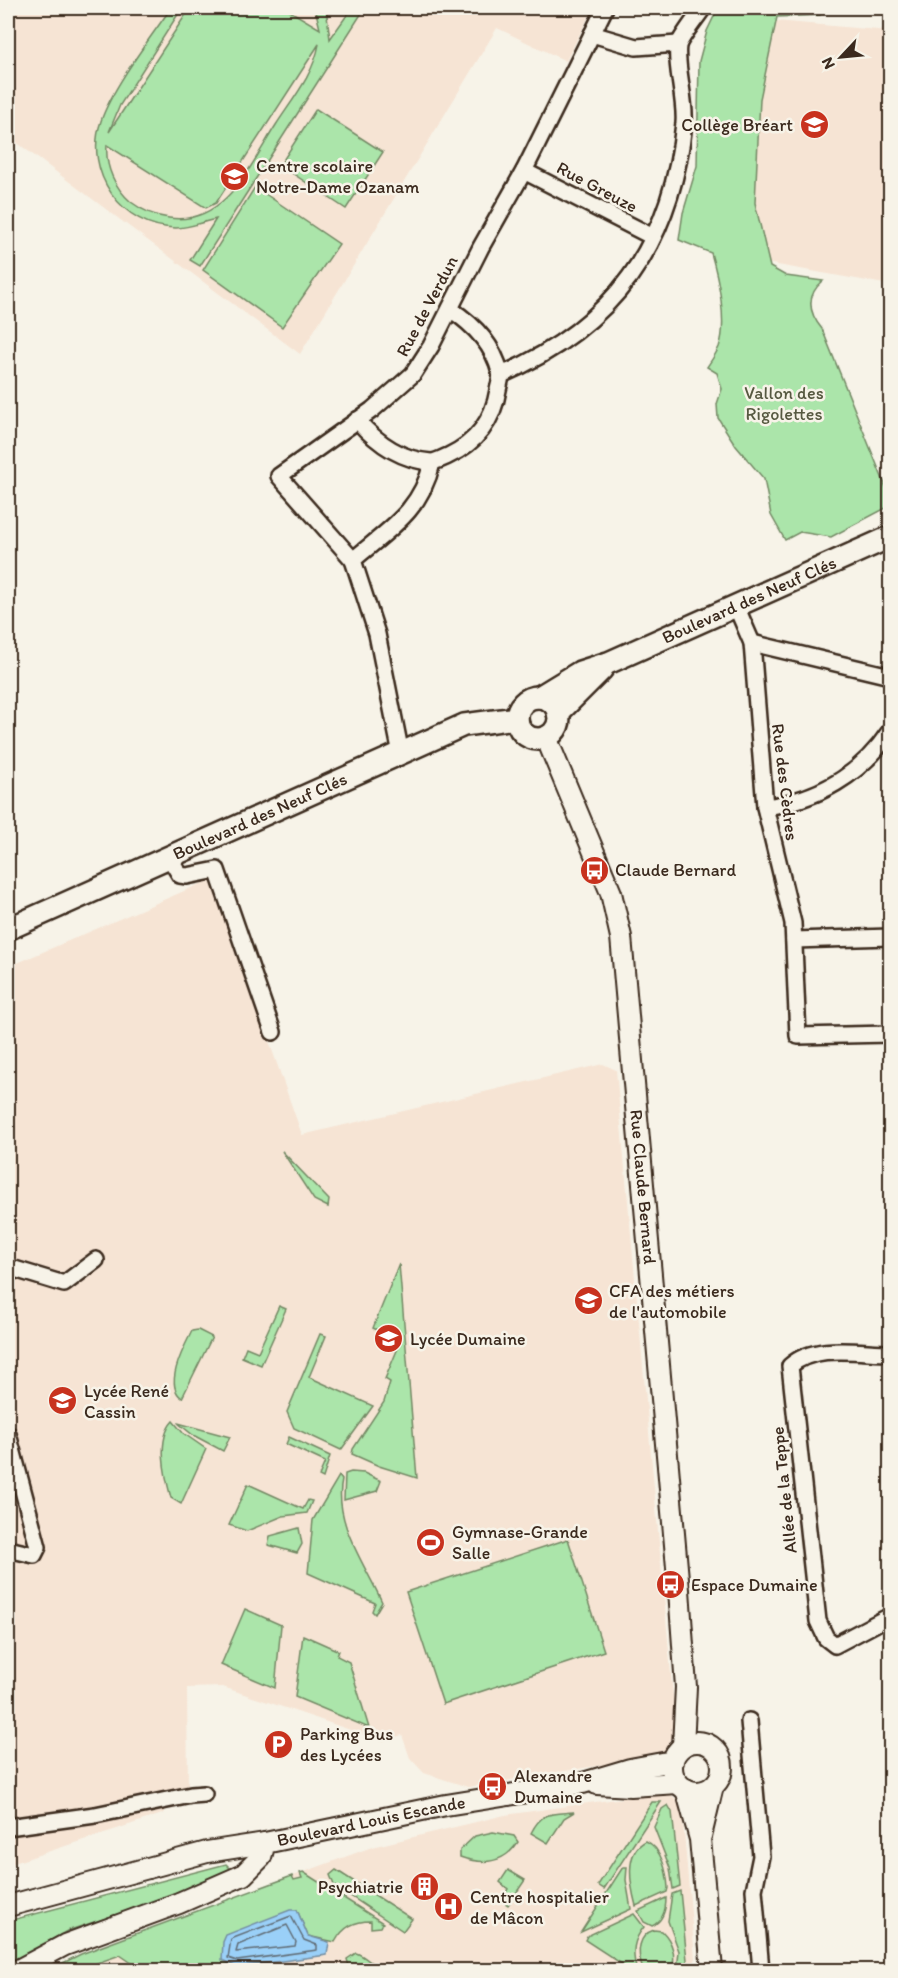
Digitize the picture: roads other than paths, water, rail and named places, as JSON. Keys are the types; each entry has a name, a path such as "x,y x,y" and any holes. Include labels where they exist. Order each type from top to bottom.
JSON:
{"main road":[{"name":"Boulevard des Neuf Clés","path":"539,697 580,672 608,663 891,537"},
{"name":"Boulevard des Neuf Clés","path":"558,713 608,663"},
{"path":"539,697 551,702 558,713 558,725 546,737 539,739 526,735 518,724 518,711 526,700 539,697"},
{"name":"Boulevard des Neuf Clés","path":"8,929 464,725 517,718"}],"street":[{"name":"Rue de Verdun","path":"353,560 279,476 357,420 413,374 450,309 515,183 524,171 605,8"},
{"path":"501,375 562,344 635,274 647,254 672,197 680,162 684,119 678,44 703,8"},
{"path":"592,34 636,47 678,44"},
{"name":"Rue Greuze","path":"524,171 653,237"},
{"path":"357,420 374,438 393,452 432,463 461,450 486,425 494,408 501,375 495,357 480,332 450,309"},
{"path":"401,754 377,634 353,560 419,500 427,484 432,463"},
{"name":"Rue des Cèdres","path":"736,606 752,643 765,807 793,923 798,1036 891,1034"},
{"path":"752,643 891,676"},
{"path":"765,807 811,797 858,770 891,731"},
{"name":"Rue Claude Bernard","path":"546,737 611,893 621,937 686,1687 678,1754"},
{"path":"169,857 180,875 188,876 217,870 273,1032"},
{"path":"794,940 891,937"},
{"path":"8,1267 64,1284 96,1260"},
{"name":"Allée de la Teppe","path":"891,1353 814,1353 800,1357 790,1366 818,1621 826,1638 835,1645 891,1616"},
{"path":"8,1434 38,1547 34,1555 8,1549"},
{"name":"Rue Claude Bernard","path":"686,1687 705,1743"},
{"path":"748,1721 761,1856 754,1890 761,1971"},
{"path":"700,1839 713,1786 721,1774 722,1766 717,1752 705,1743 694,1742 678,1754 674,1776 682,1786 700,1839 712,1971"},
{"name":"Boulevard Louis Escande","path":"18,1971 65,1945 179,1903 243,1875 261,1857 265,1842 446,1805 583,1783 678,1754"},
{"name":"Boulevard Louis Escande","path":"583,1783 682,1786"},
{"path":"682,1786 700,1792 713,1786"},
{"path":"8,1827 95,1815 191,1794 204,1794"},
{"path":"8,1906 197,1854 265,1842"}],"water":[{"path":"290,1910 297,1910 308,1936 329,1942 327,1955 237,1967 222,1960 223,1942 226,1935"}],"place":[{"name":"Collège Bréart","path":"814,125"},
{"name":"Centre scolaire Notre-Dame Ozanam","path":"235,176"},
{"name":"Claude Bernard","path":"594,870"},
{"name":"CFA des métiers de l'automobile","path":"588,1301"},
{"name":"Lycée Dumaine","path":"389,1339"},
{"name":"Lycée René Cassin","path":"63,1401"},
{"name":"Gymnase-Grande Salle","path":"431,1542"},
{"name":"Espace Dumaine","path":"670,1585"},
{"name":"Parking Bus des Lycées","path":"279,1744"},
{"name":"Alexandre Dumaine","path":"493,1786"},
{"name":"Psychiatrie","path":"424,1887"},
{"name":"Centre hospitalier de Mâcon","path":"449,1907"}],"park label":[{"name":"Vallon des Rigolettes","path":"784,403"}]}
